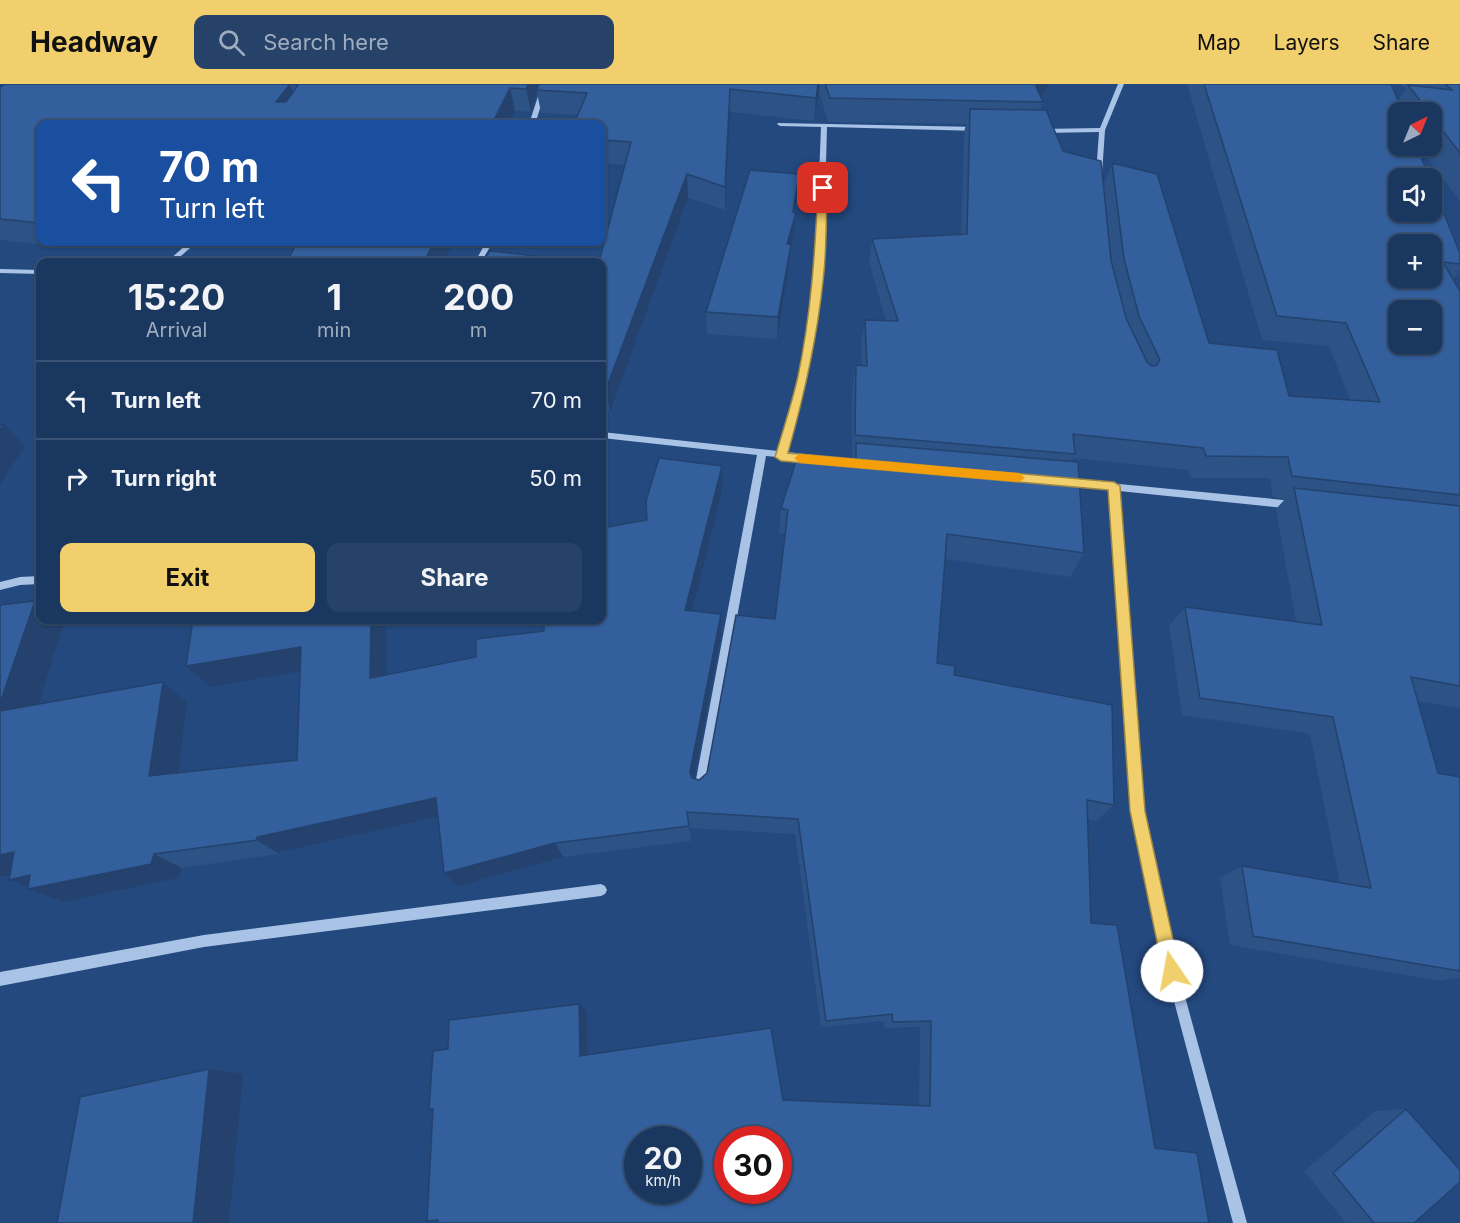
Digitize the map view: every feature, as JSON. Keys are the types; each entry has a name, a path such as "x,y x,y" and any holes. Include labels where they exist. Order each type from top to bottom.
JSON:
{"street":[{"path":"533,120 545,84"},
{"path":"1098,183 1102,130 1121,84"},
{"path":"780,124 988,129"},
{"path":"781,457 803,379 819,278 824,125"},
{"path":"1035,130 1102,130"},
{"path":"175,258 188,246"},
{"path":"0,271 36,272"},
{"path":"606,436 762,455 876,465"},
{"path":"700,790 762,455"},
{"path":"1054,481 1305,506"},
{"path":"1114,486 1137,811 1172,971 1240,1223"},
{"path":"0,586 36,580"},
{"path":"0,979 204,941 601,891"}],"building":[{"path":"5,84 290,84 528,84 526,89 510,88 494,120 36,120 36,223 0,219 0,87","holes":["290,84 298,85 286,102 276,102"]},
{"path":"539,84 818,84 816,98 730,89 725,187 687,174 606,389 606,258 600,258 603,246 606,246 606,236 631,142 606,140 606,120 576,120 587,93 537,90"},
{"path":"825,84 1035,84 1043,102 830,98"},
{"path":"1204,84 1391,84 1399,102 1388,102 1388,156 1420,156 1426,168 1388,168 1388,222 1442,222 1442,209 1460,253 1460,264 1443,262 1460,291 1460,495 1292,476 1288,457 1206,456 1203,448 1073,434 1075,454 855,435 856,365 867,366 865,320 898,321 872,239 967,234 970,109 1046,110 1063,151 1101,161 1111,260 1126,318 1147,362 1152,366 1157,365 1160,360 1139,316 1124,259 1112,163 1157,174 1209,343 1277,350 1289,396 1380,402 1346,323 1277,316"},
{"path":"1445,84 1460,84 1460,153 1442,129 1442,102 1421,102 1408,85 1452,90"},
{"path":"750,170 799,174 793,212 796,213 787,244 791,244 778,317 706,312"},
{"path":"295,246 432,246 426,258 289,258"},
{"path":"490,251 555,258 485,258"},
{"path":"856,443 1078,462 1084,553 947,534 937,663 955,666 954,675 1112,705 1114,805 1087,800 1091,923 1117,925 1155,1148 1197,1153 1209,1223 438,1223 438,1220 427,1221 433,1109 429,1109 433,1051 448,1049 449,1020 579,1004 580,1056 771,1028 783,1100 930,1106 931,1021 893,1022 892,1014 826,1021 798,819 687,812 689,826 555,843 444,873 436,798 257,837 257,840 154,854 151,864 28,889 30,875 9,880 14,852 0,855 0,711 163,682 149,776 297,760 301,647 186,666 192,624 371,624 370,678 476,657 476,639 544,631 544,624 606,624 606,527 647,520 646,501 659,458 722,466 685,610 721,614 690,772 692,778 699,780 707,773 736,615 775,619 788,510 781,508 798,455 856,467"},
{"path":"1294,488 1460,506 1460,686 1411,677 1438,773 1460,777 1460,971 1253,936 1242,866 1371,888 1333,717 1200,698 1185,607 1322,625"},
{"path":"35,601 0,703 0,605"},
{"path":"209,1069 193,1223 57,1223 80,1097"},
{"path":"1406,1109 1460,1170 1460,1182 1414,1223 1374,1223 1333,1173"}],"slow traffic":[{"path":"800,458 1019,478"}],"route":[{"path":"823,188 819,278 812,327 803,379 781,457 1114,486 1137,811 1172,971"}]}
